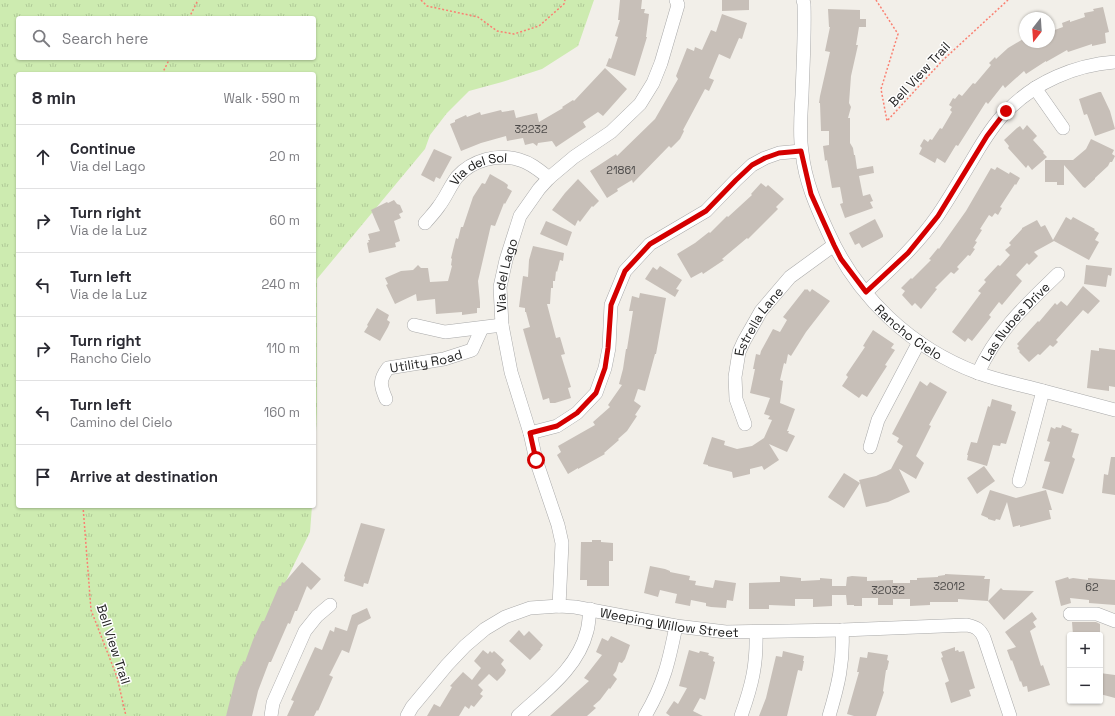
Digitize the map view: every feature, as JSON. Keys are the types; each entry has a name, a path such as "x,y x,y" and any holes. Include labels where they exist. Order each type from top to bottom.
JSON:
{"street":[{"name":"Via del Lago","path":"559,606 562,542 558,524 536,460 530,433 511,372 502,325 500,286 506,260 520,216 549,178 611,132 640,104 653,83 661,63 678,5 676,0"},
{"name":"Rancho Cielo","path":"803,0 805,31 800,138 801,151 811,194 834,245 841,259 866,292 899,328 944,357 978,373 1115,410"},
{"path":"866,292 908,253 938,216 987,136 1006,111 1035,88 1065,72 1115,62"},
{"path":"1035,88 1063,128"},
{"path":"530,433 557,426 577,413 596,393 605,368 611,305 625,271 650,244 706,211 752,165 779,153 801,151"},
{"name":"Via del Sol","path":"425,223 438,208 458,176 476,163 491,158 502,157 521,160 534,166 549,178"},
{"name":"Estrella Lane","path":"744,424 736,399 735,377 739,352 744,341 761,311 790,277 834,245"},
{"name":"Las Nubes Drive","path":"978,373 985,357 1004,329 1058,274"},
{"path":"414,325 445,332 502,325"},
{"name":"Utility Road","path":"386,399 382,390 381,377 388,368 444,359 472,350 482,328"},
{"path":"870,446 878,420 919,342"},
{"path":"1019,481 1043,391"},
{"path":"271,716 272,703 305,631 317,616 330,605"},
{"name":"Weeping Willow Street","path":"407,716 412,707 447,664 485,629 506,617 530,608 559,606 590,609 676,626 726,632 842,630 967,625 976,627 982,632 1010,716"},
{"path":"518,716 561,676 572,663 580,649 587,631 590,609"},
{"path":"1070,614 1097,614 1115,621"},
{"path":"645,716 662,684 669,663 676,626"},
{"path":"828,716 839,684 842,664 842,630"},
{"path":"741,716 751,688 756,666 756,632"}],"path":[{"path":"190,16 198,0"},
{"path":"421,0 427,6 456,11 478,17 497,31 514,34 539,26 564,4 565,0"},
{"name":"Bell View Trail","path":"876,0 898,34 881,89 887,121 943,60 1008,0"},
{"path":"163,72 169,60"},
{"name":"Bell View Trail","path":"83,508 91,610 117,677 126,716"}],"green space":[{"path":"0,0 594,0 578,46 542,69 469,91 447,113 430,135 425,149 317,279 316,432 316,72 16,72 16,508 312,508 310,532 282,589 226,716 0,716"}],"building":[{"path":"620,0 642,0 641,9 645,9 644,13 649,14 647,37 635,76 606,66 609,58 611,59 618,37 615,36 620,20 618,20"},
{"path":"722,0 749,0 749,10 722,11"},
{"path":"1103,7 1109,32 1105,33 1106,43 1092,46 1092,44 1068,52 1067,50 1026,74 1024,71 1005,88 1003,85 988,104 986,102 958,146 956,145 945,163 937,158 935,163 919,154 922,148 920,146 924,139 928,142 930,139 932,140 940,128 942,129 952,112 950,110 952,107 949,105 953,98 955,99 959,94 962,96 973,83 975,84 991,65 989,63 995,57 996,59 1008,48 1019,42 1019,48 1055,48 1055,30 1063,27 1062,23 1085,17 1084,13 1094,11 1093,9"},
{"path":"828,9 860,10 860,19 866,19 866,27 859,27 856,45 858,45 851,76 849,103 851,107 848,118 850,118 850,143 855,155 857,169 873,166 874,173 859,176 863,196 870,194 873,201 870,202 873,208 845,218 840,204 843,203 840,187 832,188 827,160 825,161 823,146 829,145 829,131 821,131 819,103 830,52 825,51 830,27"},
{"path":"722,14 747,23 742,39 739,38 730,59 719,54 709,78 714,80 709,91 705,89 683,130 684,131 680,139 671,148 669,146 633,183 632,180 617,189 618,191 607,198 590,171 616,154 617,156 655,119 678,79 676,76 687,48 694,51 695,47 702,50 711,30 716,32"},
{"path":"605,68 627,89 603,116 598,112 583,122 586,127 556,147 552,141 538,143 537,146 533,143 525,145 523,138 507,141 506,136 481,143 461,151 450,124 455,122 455,120 466,115 467,117 480,112 481,115 501,110 502,112 514,110 516,118 537,113 539,122 563,108 562,107 573,100 574,101"},
{"path":"1101,92 1110,111 1115,129 1095,136 1087,114 1084,115 1079,99"},
{"path":"1027,125 1037,136 1033,140 1047,157 1032,170 1028,165 1026,168 1008,148 1009,146 1004,140 1020,126 1023,130"},
{"path":"1091,139 1114,150 1112,154 1115,156 1112,162 1110,162 1095,179 1085,188 1064,165 1064,185 1057,185 1057,182 1045,182 1045,160 1073,160 1086,149"},
{"path":"434,149 452,157 440,179 436,177 434,182 421,175"},
{"path":"997,167 1020,178 1000,207 1002,208 998,215 995,213 992,217 989,215 980,229 982,230 975,241 977,242 973,248 975,249 970,256 968,255 957,267 959,269 954,274 951,272 935,288 937,289 921,309 915,303 912,306 902,295 905,291 901,288 931,260 929,259 938,248 939,249 966,211 991,168 995,170"},
{"path":"490,174 508,185 507,188 512,191 505,204 504,203 495,226 491,225 478,281 480,308 477,308 477,313 462,315 462,312 436,314 435,299 417,301 416,294 395,304 386,285 388,284 385,278 401,271 413,270 418,265 421,268 428,268 430,282 448,281 452,266 451,258 456,238 458,239 461,227 463,227 473,197 482,183 485,184"},
{"path":"578,179 599,201 593,207 592,206 580,222 578,220 575,226 552,210"},
{"path":"761,183 766,187 768,185 784,199 776,207 778,209 748,239 747,238 722,259 724,260 703,274 702,272 691,278 677,254 709,232 710,233 727,216 728,217 752,195 751,194"},
{"path":"394,200 400,205 403,212 399,214 401,218 394,221 400,241 395,243 396,247 369,253 367,243 369,242 368,240 370,240 368,234 380,231 371,210"},
{"path":"1066,217 1071,220 1073,217 1095,229 1094,230 1099,233 1095,240 1099,242 1089,260 1054,241 1034,252 1038,256 1029,265 1027,263 1016,275 1022,281 1002,305 999,302 989,315 991,317 972,341 968,338 965,342 952,332 981,293 978,291 986,282 984,280 1010,255 1005,250 1011,245 1009,243 1022,228 1037,220 1041,227 1045,225 1053,240"},
{"path":"875,219 883,237 862,248 859,243 855,245 849,233"},
{"path":"546,221 572,232 567,246 540,234"},
{"path":"533,246 564,253 563,261 560,260 557,272 556,271 555,281 553,281 553,288 551,288 550,304 547,304 556,338 560,337 565,354 561,355 571,387 568,388 571,398 555,403 550,403 549,398 543,400 523,329 530,327 525,308 519,307 523,276 528,277 529,260"},
{"path":"1086,265 1112,268 1111,276 1108,275 1106,287 1084,284"},
{"path":"660,266 682,280 676,289 679,290 675,297 645,279 653,267 657,270"},
{"path":"1083,286 1100,301 1088,314 1083,310 1056,340 1058,342 1053,347 1050,345 1040,355 1038,354 1029,362 1019,352 1020,351 1017,348 1019,346 1017,344 1055,303 1057,305 1061,301 1067,306"},
{"path":"805,289 810,292 812,289 830,301 806,332 791,356 788,354 786,364 784,363 780,380 783,381 780,403 795,409 787,431 795,436 787,452 769,444 779,460 764,470 762,466 750,469 750,474 733,478 732,472 703,464 712,437 725,441 724,445 737,449 752,446 764,438 772,420 768,419 770,416 764,414 770,398 750,393 755,369 753,369 756,354 760,355 773,329 780,332 787,320 783,317"},
{"path":"640,293 666,298 656,354 645,391 638,389 634,401 641,406 635,415 637,416 627,431 604,453 605,454 568,474 557,455 561,452 558,446 595,425 593,422 610,407 608,405 622,385 619,384 627,349 633,311 629,311 632,296 639,298"},
{"path":"377,308 389,315 387,320 390,322 380,341 364,332"},
{"path":"873,330 894,344 891,348 895,350 885,365 887,366 867,397 862,394 859,398 842,386 848,377 846,375 865,347 863,346"},
{"path":"1099,348 1115,350 1115,387 1109,386 1109,391 1087,388 1091,350 1099,351"},
{"path":"920,381 927,386 930,382 947,392 929,425 931,426 916,456 924,463 916,479 899,469 910,492 888,502 866,507 859,480 876,476 891,469 903,446 897,442 899,438 892,434"},
{"path":"992,399 1012,405 1011,410 1016,412 1006,444 1001,443 1000,446 993,445 987,466 967,460 967,455 971,442 977,443 988,406 990,407"},
{"path":"1062,425 1072,429 1071,432 1079,434 1072,457 1075,459 1063,494 1042,488 1050,462 1044,461 1050,442 1047,441 1051,427 1055,429 1056,427 1061,428"},
{"path":"1111,457 1115,457 1115,495 1102,493 1104,474 1108,475"},
{"path":"984,466 995,481 977,494 967,478"},
{"path":"844,473 860,483 844,508 828,497"},
{"path":"990,490 1016,498 1046,490 1052,510 1049,510 1051,519 1020,527 1020,525 1013,527 1007,502 1000,520 996,519 995,521 988,519 981,515"},
{"path":"361,523 385,529 368,584 364,583 363,587 344,581 344,576"},
{"path":"592,540 601,540 601,542 613,543 613,561 609,561 609,586 587,586 587,580 580,580 581,542 592,542"},
{"path":"302,562 321,579 311,590 307,586 297,611 295,611 290,624 288,623 271,662 269,662 258,691 252,716 226,716 236,677 243,661 245,662 253,640 262,621 264,621 279,586 281,586 282,582 284,583"},
{"path":"650,566 690,576 689,580 696,581 695,585 713,588 715,580 736,583 733,601 727,600 726,608 706,606 706,603 691,600 690,606 675,603 677,594 660,590 658,597 644,593"},
{"path":"945,574 985,576 984,579 990,579 988,601 958,599 958,602 930,602 930,605 910,606 910,599 893,599 893,605 878,605 878,598 862,598 862,606 854,606 847,605 846,595 832,595 832,606 813,607 813,599 795,599 795,606 769,605 769,609 749,609 749,583 780,582 780,576 801,578 801,581 820,580 820,578 832,579 832,586 846,586 847,577 852,576 867,577 867,581 893,580 893,583 910,583 910,580 917,580 917,578 938,577"},
{"path":"1068,577 1069,579 1073,578 1088,580 1088,578 1115,580 1115,605 1089,603 1089,600 1070,598 1071,603 1061,606 1055,581"},
{"path":"1001,588 1003,590 1034,591 1004,620 988,601"},
{"path":"367,608 371,618 358,625 349,653 342,650 329,675 333,677 318,711 317,710 314,716 287,716 294,701 291,700 315,647 322,650 330,630 334,632 335,627 347,631 352,615"},
{"path":"1032,612 1037,619 1033,622 1036,627 1030,631 1041,666 1043,665 1050,685 1028,692 1027,686 1023,687 1021,681 1020,682 1007,650 1016,647 1005,632"},
{"path":"1072,622 1096,622 1100,624 1100,632 1073,632"},
{"path":"519,630 524,636 529,631 543,645 530,660 509,641"},
{"path":"611,636 630,645 625,659 622,663 619,662 613,675 617,679 610,689 609,688 600,700 593,706 596,708 587,716 550,716 589,681 584,678 602,655 596,652 602,638 608,641"},
{"path":"955,647 955,651 964,651 975,688 969,690 971,696 951,703 945,683 949,681 941,658 943,657 941,652"},
{"path":"483,650 488,654 490,651 492,653 494,651 504,660 501,664 506,670 504,674 497,681 489,674 478,685 483,690 480,694 483,696 474,707 471,705 469,709 465,706 459,716 427,716 434,704 440,707 452,687 450,686 463,672 472,680 481,668 474,661"},
{"path":"689,650 699,653 700,651 709,653 708,655 714,657 713,661 715,662 705,700 700,698 693,711 703,716 670,716 666,713 674,701 678,704 687,688 679,686"},
{"path":"783,651 804,656 802,671 798,670 787,716 759,716 766,698 776,656 782,657"},
{"path":"868,652 888,655 887,660 889,661 886,670 884,692 876,716 854,716 847,714 859,672 857,672 860,657 867,658"},
{"path":"1103,673 1115,675 1115,698 1103,695"}],"route":[{"path":"536,460 530,433 557,426 577,413 596,393 605,368 611,305 625,271 650,244 706,211 752,165 779,153 801,151 811,194 834,245 841,259 866,292 908,253 938,216 987,136 1006,111"}]}
